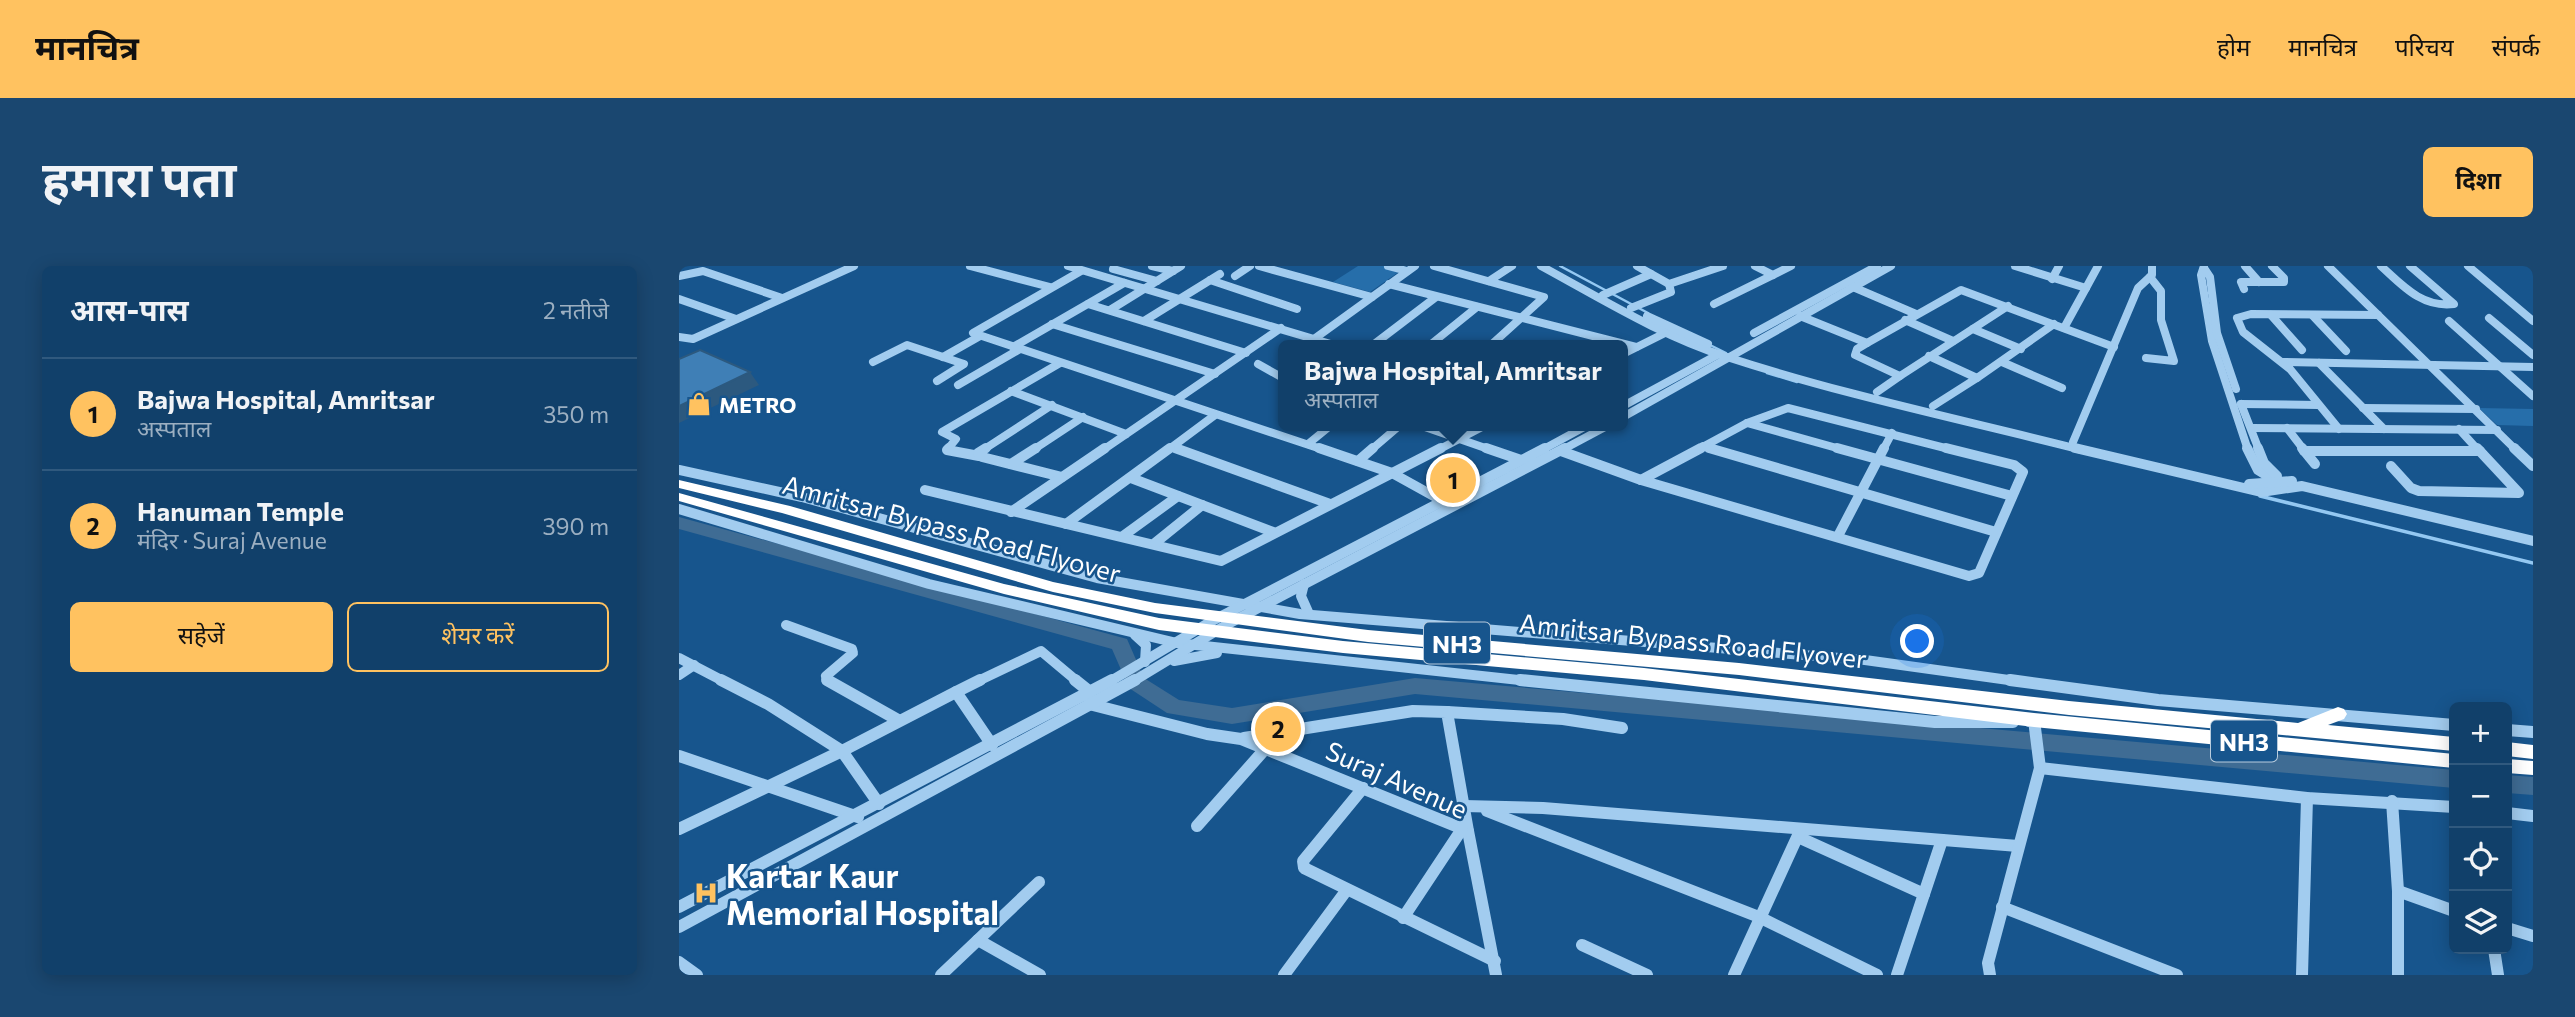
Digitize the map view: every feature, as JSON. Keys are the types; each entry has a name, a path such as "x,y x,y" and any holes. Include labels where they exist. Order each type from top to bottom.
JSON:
{"highway":[{"name":"Amritsar Bypass Road Flyover","path":"679,484 833,522 1031,581 1154,608 1368,636 1739,669 2057,707 2298,730"},
{"name":"Amritsar Bypass Road Flyover","path":"679,497 1004,589 1159,624 1343,647 1644,674 1974,712 2035,729"},
{"path":"2298,730 2338,714"},
{"name":"NH3","path":"2035,729 2449,761"},
{"name":"NH3","path":"2298,730 2449,744"},
{"path":"2512,750 2533,752"},
{"path":"2512,766 2533,768"}],"street":[{"path":"679,337 690,340 854,266"},
{"path":"970,266 1050,287"},
{"path":"1068,266 1317,340"},
{"path":"1152,266 1173,271"},
{"path":"1109,310 1181,266"},
{"path":"1235,276 1250,266"},
{"path":"1259,266 1372,297"},
{"path":"1388,266 1406,271"},
{"path":"1314,339 1415,266"},
{"path":"1434,266 1544,296 1544,299 1497,340"},
{"path":"1489,281 1512,266"},
{"path":"1541,266 1665,333 1831,387 2232,486 2261,492 2285,484"},
{"path":"1552,266 1603,295 1725,354 2237,482 2321,485 2533,539"},
{"path":"1631,308 1672,290 1669,284 1637,266"},
{"path":"1669,284 1723,266"},
{"path":"1755,266 1773,275"},
{"path":"1714,304 1791,266"},
{"path":"1628,403 1800,316 1891,266"},
{"path":"2015,266 2086,288"},
{"path":"2052,279 2059,266"},
{"path":"2064,328 2098,266"},
{"path":"2073,442 2138,288 2154,271 2152,266"},
{"path":"2245,266 2259,282"},
{"path":"2244,289 2241,282 2284,282 2284,278 2272,266"},
{"path":"2327,266 2533,466"},
{"path":"2381,266 2423,303 2434,306 2453,304 2410,266"},
{"path":"2468,266 2533,321"},
{"path":"1628,413 1872,267"},
{"path":"2204,267 2210,277 2217,333 2241,404 2264,463 2285,484"},
{"path":"2204,267 2201,275 2212,341 2249,453 2258,470 2285,484"},
{"path":"1114,269 1157,281"},
{"path":"679,276 703,271 782,298"},
{"path":"1081,271 973,332 1392,473 1450,504"},
{"path":"1144,321 1220,274"},
{"path":"1603,295 1651,274"},
{"path":"2146,358 2171,362 2174,359 2161,320 2161,291 2150,277"},
{"path":"1210,280 1297,309"},
{"path":"958,385 1052,324 1124,283"},
{"path":"1389,285 1608,340"},
{"path":"1853,287 1916,314"},
{"path":"1900,376 1855,355 1857,349 1959,290 2114,347"},
{"path":"1380,340 1436,298"},
{"path":"679,299 736,318"},
{"path":"1088,304 1246,353"},
{"path":"1877,392 2008,306"},
{"path":"1436,340 1477,307"},
{"path":"2339,429 2283,362 2255,343 2237,321 2239,315 2378,315"},
{"path":"2271,315 2302,350"},
{"path":"1800,316 1867,343"},
{"path":"2313,316 2346,351"},
{"path":"2489,318 2533,355"},
{"path":"1905,320 1952,341"},
{"path":"2449,321 2533,396"},
{"path":"1052,324 1215,374"},
{"path":"1933,406 2021,349 2054,324"},
{"path":"1011,512 1280,328"},
{"path":"1973,329 2021,349"},
{"path":"1628,351 1665,333"},
{"path":"943,356 980,336"},
{"path":"873,362 907,345 963,365 937,381"},
{"path":"1628,345 1636,347"},
{"path":"1929,356 1977,378"},
{"path":"2001,362 2062,388"},
{"path":"2283,362 2533,367"},
{"path":"1060,363 942,432 955,439 947,450 1062,477"},
{"path":"2319,363 2384,429"},
{"path":"1258,364 1278,375"},
{"path":"1011,391 1126,434"},
{"path":"2241,404 2318,405"},
{"path":"979,456 979,450 1052,405"},
{"path":"1561,451 1641,480 1969,576 1979,573 2023,472 2019,466 1788,408 1747,423 1641,480"},
{"path":"2363,408 2476,409"},
{"path":"1066,524 1215,415"},
{"path":"1011,464 1083,417"},
{"path":"1747,423 2012,496"},
{"path":"2252,428 2497,430"},
{"path":"2287,428 2315,464"},
{"path":"2391,466 2411,488 2419,491 2519,493 2459,429"},
{"path":"1308,444 1324,431"},
{"path":"1358,461 1393,431"},
{"path":"1438,431 1521,459 1533,466"},
{"path":"925,490 1011,512 1155,543 1221,561 1474,431"},
{"path":"1166,663 1193,645 1450,504 1521,459 1576,431"},
{"path":"679,927 874,823 1146,666 1177,643 1247,604 1533,466 1598,431"},
{"path":"1838,536 1892,433"},
{"path":"1703,446 1996,532"},
{"path":"1173,447 1331,504"},
{"path":"2305,451 2480,451"},
{"path":"679,470 802,497 1097,578 1309,614 1865,660 2158,700 2449,725"},
{"path":"1131,478 1273,532"},
{"path":"1123,536 1178,496"},
{"path":"1155,543 1202,505"},
{"path":"679,509 929,584 1134,635 1177,643 1935,722 1994,723 2035,729 2039,762 1988,963 1990,975"},
{"path":"1304,584 1301,596 1309,614"},
{"path":"786,625 852,649 853,653 826,676 826,679 898,720"},
{"path":"1134,635 1146,645 1146,666"},
{"path":"679,828 842,751 1032,653 1041,651 1098,693"},
{"path":"1146,666 1206,654 1240,651"},
{"path":"679,658 768,704 842,751 879,804"},
{"path":"679,675 694,665"},
{"path":"956,692 992,745"},
{"path":"679,907 1098,693"},
{"name":"Suraj Avenue","path":"1098,693 1206,734 1241,739 1266,748 1465,830 1496,968"},
{"path":"1241,739 1413,711 1563,719 1622,728"},
{"path":"1403,918 1465,830 1464,806 1447,712"},
{"path":"2512,731 2533,733"},
{"path":"1197,827 1266,748"},
{"path":"679,756 770,785 874,823"},
{"path":"2039,762 2307,798 2449,807"},
{"path":"1363,788 1303,861 1305,870 1496,968"},
{"path":"2302,975 2307,798"},
{"path":"2392,801 2398,891 2398,975"},
{"path":"1464,806 1543,808 1799,833 2018,846"},
{"path":"1481,808 1759,917 1877,975"},
{"path":"2512,814 2533,816"},
{"path":"1799,833 1924,894"},
{"path":"1734,975 1799,833"},
{"path":"1897,975 1942,840"},
{"path":"941,975 1038,882"},
{"path":"1284,975 1346,891"},
{"path":"2398,891 2449,909"},
{"path":"2002,907 2177,975"},
{"path":"2512,930 2533,936"},
{"path":"978,940 1040,975"},
{"path":"1582,945 1647,975"},
{"path":"2495,954 2498,975"},
{"path":"679,962 697,975"}],"shaded area":[{"path":"1358,266 1390,266 1403,269 1370,292 1333,282"},
{"path":"2479,408 2533,409 2533,426 2497,425"}],"building":[{"path":"700,350 750,372 679,406 679,359"}],"waterway":[{"path":"1560,266 1648,313"},
{"path":"1708,344 1726,353"},
{"path":"1767,373 1797,382"},
{"path":"2260,496 2533,563"},
{"path":"679,523 1120,644 1136,683 1174,707 1232,716 1415,686 2449,779"},
{"path":"2512,784 2533,786"}],"place":[{"name":"METRO","path":"699,404"},
{"name":"Bajwa Hospital, Amritsar","path":"1453,480"},
{"name":"Hanuman Temple","path":"1278,729"},
{"name":"Kartar Kaur Memorial Hospital","path":"706,893"}]}
